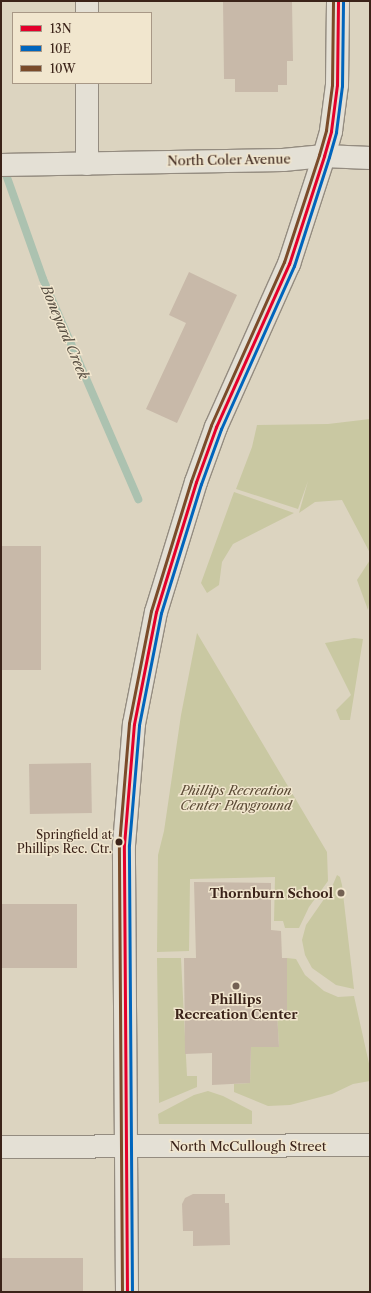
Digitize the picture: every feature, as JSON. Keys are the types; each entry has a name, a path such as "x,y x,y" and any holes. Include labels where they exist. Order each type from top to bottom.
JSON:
{"street":[{"path":"87,1 87,12"},
{"path":"126,1292 124,845 134,724 144,660 167,571 196,482 216,427 289,264 324,156 331,130 337,85 338,1"},
{"path":"87,84 87,164"},
{"name":"North Coler Avenue","path":"1,165 284,160 324,156 370,158"},
{"name":"North McCullough Street","path":"1,1147 370,1145"}],"green space":[{"path":"370,419 370,553 342,500 315,502 299,513 308,481 298,509 236,489 252,447 257,425 328,424"},
{"path":"234,492 294,513 233,544 222,562 219,585 207,593 201,583"},
{"path":"370,560 370,597 368,610 357,580"},
{"name":"Phillips Recreation Center Playground","path":"197,633 327,852 328,881 309,907 299,928 285,928 283,921 274,921 275,877 190,879 189,951 157,952 158,855 164,831 181,715"},
{"path":"354,638 363,639 350,720 340,720 336,710 351,695 325,643"},
{"path":"337,875 340,877 342,885 354,989 336,985 312,968 305,955 302,940 306,925 331,889"},
{"path":"157,958 181,958 187,1076 197,1076 197,1087 159,1103"},
{"path":"287,958 296,959 305,975 324,991 338,997 354,996 370,1068 370,1081 353,1084 332,1094 290,1105 268,1106 234,1092 234,1084 250,1083 251,1047 279,1047 277,1013 287,1012"},
{"path":"208,1091 223,1096 252,1111 252,1124 159,1124 158,1114 194,1095"}],"building":[{"path":"223,1 292,1 293,61 287,61 287,85 278,85 278,92 235,92 235,79 224,79"},
{"path":"189,272 237,295 177,423 146,409 186,323 169,315"},
{"path":"1,546 41,546 41,670 1,670"},
{"path":"91,763 92,813 30,814 29,764"},
{"name":"Phillips Recreation Center","path":"194,882 271,883 271,930 281,931 282,958 287,958 287,1013 277,1013 279,1047 251,1047 250,1083 212,1085 212,1053 185,1054 184,958 196,958"},
{"path":"1,904 77,904 77,968 1,968"},
{"path":"193,1194 225,1194 225,1203 229,1203 230,1245 193,1246 193,1231 183,1231 182,1204 185,1198"},
{"path":"1,1258 83,1258 83,1292 1,1292"}],"waterway":[{"name":"Boneyard Creek","path":"3,166 43,279 138,499"}],"transit line":[{"name":"10W","path":"122,1292 119,845 129,723 151,611 191,481 211,425 284,262 319,155 326,130 332,85 333,1"},
{"name":"13N","path":"127,1292 124,845 134,724 156,612 196,482 216,427 289,264 324,156 331,131 337,85 338,1"},
{"name":"10E","path":"132,1292 129,845 139,725 161,613 201,484 221,429 294,266 329,157 336,132 342,86 343,1"}],"place":[{"name":"Springfield at Phillips Rec. Ctr.","path":"119,842"},
{"name":"Thornburn School","path":"341,893"},
{"name":"Phillips Recreation Center","path":"236,986"}]}
